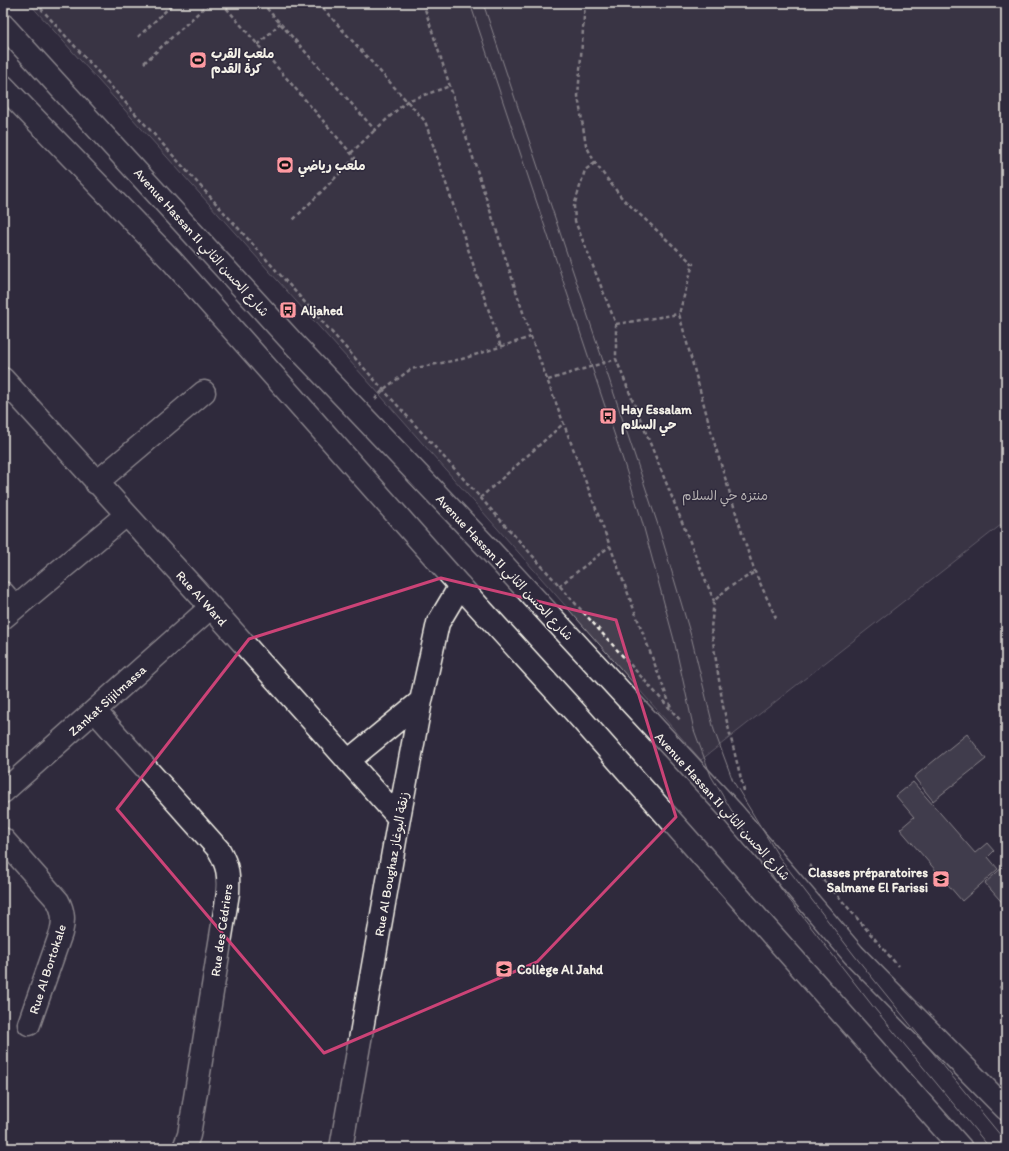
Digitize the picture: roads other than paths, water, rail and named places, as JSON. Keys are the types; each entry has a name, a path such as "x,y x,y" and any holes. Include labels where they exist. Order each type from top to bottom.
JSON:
{"main road":[{"name":"Avenue Hassan II شارع الحسن الثاني","path":"3,25 294,344 493,553 733,813 854,955 1004,1106"},
{"path":"3,86 172,261 460,586 574,711 961,1148"},
{"name":"Rue Al Ward","path":"3,379 399,818"},
{"path":"96,482 204,392"},
{"path":"7,606 126,515"},
{"name":"Rue Al Boughaz زنقة البوغاز","path":"341,1148 421,702 438,623 460,586"},
{"name":"Zankat Sijilmassa","path":"3,792 210,607"},
{"path":"348,761 421,702"},
{"name":"Rue des Cédriers","path":"95,710 219,850 227,866 228,893 189,1135 184,1148"},
{"name":"Rue Al Bortokale","path":"3,839 58,901 64,916 64,924 29,1024"}],"tram line":[{"path":"470,3 624,463 642,521 674,640 694,730 711,776 781,889 875,1009 990,1148"},
{"path":"483,3 658,525 691,636 714,730 733,781 779,857 854,955 1006,1142"}],"place":[{"name":"ملعب القرب كرة القدم","path":"198,60"},
{"name":"ملعب رياضي","path":"285,165"},
{"name":"Aljahed","path":"288,310"},
{"name":"Hay Essalam حي السلام","path":"608,416"},
{"name":"Classes préparatoires Salmane El Farissi","path":"941,879"},
{"name":"Collège Al Jahd","path":"504,969"}],"park label":[{"name":"منتزه حي السلام","path":"725,495"}]}
